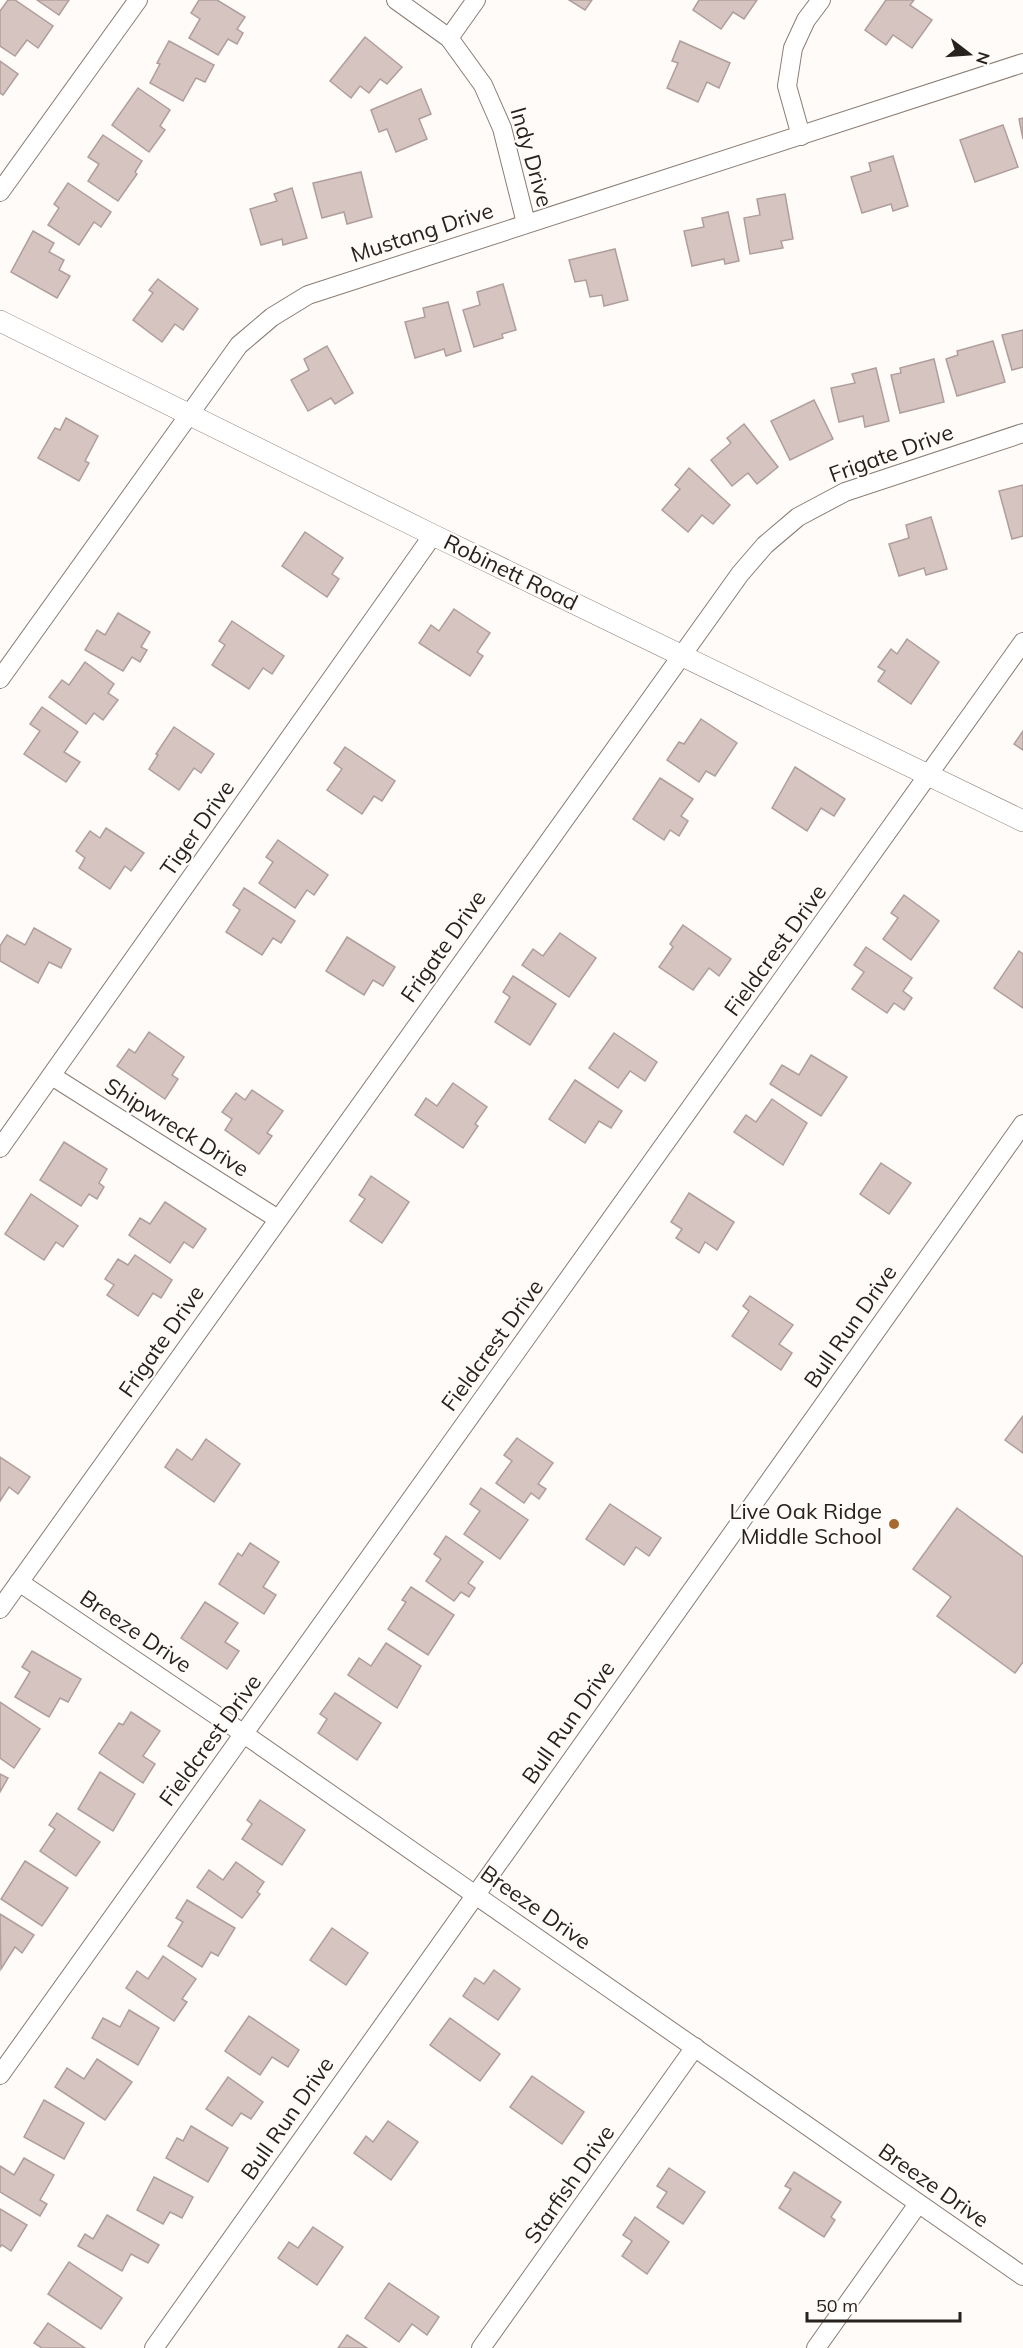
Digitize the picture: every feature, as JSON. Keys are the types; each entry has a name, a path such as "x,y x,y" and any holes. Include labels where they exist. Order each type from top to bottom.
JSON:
{"street":[{"path":"0,192 138,0"},
{"name":"Indy Drive","path":"396,0 449,38 483,85 502,128 526,223"},
{"path":"449,38 476,0"},
{"path":"801,136 787,86 793,48 806,20 821,0"},
{"name":"Mustang Drive","path":"0,679 239,345 272,317 308,295 1023,63"},
{"name":"Robinett Road","path":"0,321 188,416 1023,821"},
{"name":"Frigate Drive","path":"0,1609 681,654 740,574 765,545 798,517 845,492 1023,433"},
{"name":"Tiger Drive","path":"0,1148 434,536"},
{"name":"Fieldcrest Drive","path":"0,2076 1023,642"},
{"name":"Shipwreck Drive","path":"52,1076 278,1219"},
{"name":"Bull Run Drive","path":"154,2348 1023,1124"},
{"name":"Breeze Drive","path":"19,1582 244,1734 1023,2276"},
{"name":"Starfish Drive","path":"481,2348 695,2047"},
{"path":"816,2348 918,2204"}],"building":[{"path":"8,0 15,0 53,26 38,48 27,40 15,56 0,46 0,11"},
{"path":"37,0 69,0 59,15"},
{"path":"199,0 217,0 245,17 237,29 243,33 237,44 228,39 218,55 189,38 200,19 191,13"},
{"path":"569,0 592,0 585,10"},
{"path":"699,0 757,0 744,19 733,12 721,29 693,10"},
{"path":"886,0 914,0 910,5 932,20 912,48 893,35 886,45 865,30"},
{"path":"365,37 402,67 387,84 380,79 369,93 360,86 351,98 330,81"},
{"path":"169,41 214,65 205,82 196,78 183,101 150,83 160,64 157,63"},
{"path":"680,41 730,63 719,88 707,82 698,102 667,88 678,63 672,61"},
{"path":"0,61 18,74 3,95 0,93"},
{"path":"138,88 170,110 160,126 165,130 149,152 112,125"},
{"path":"421,89 431,114 419,119 427,139 396,152 387,129 379,132 371,110"},
{"path":"1023,118 1023,139 1019,119"},
{"path":"1003,125 1018,167 975,182 960,140"},
{"path":"103,135 142,161 135,172 137,174 118,201 88,181 99,164 88,157"},
{"path":"893,156 908,206 893,211 891,204 862,213 851,177 871,171 869,163"},
{"path":"361,172 372,217 347,224 344,212 322,218 313,183"},
{"path":"68,183 111,212 101,227 94,222 79,245 48,225 59,208 54,204"},
{"path":"292,188 307,238 283,245 282,239 261,245 250,209 277,201 274,194"},
{"path":"785,194 793,239 781,241 783,248 750,254 744,218 760,215 757,199"},
{"path":"728,212 739,261 725,264 724,259 692,266 684,231 704,227 702,218"},
{"path":"33,231 54,243 49,252 64,260 59,270 70,276 57,298 11,272"},
{"path":"615,249 628,300 604,306 602,295 590,297 586,280 575,282 569,260"},
{"path":"158,279 198,309 183,330 175,324 162,342 133,320 153,293 149,290"},
{"path":"503,284 516,330 502,334 503,338 474,347 463,310 480,305 477,292"},
{"path":"448,302 461,351 446,356 444,349 415,358 405,322 425,317 423,308"},
{"path":"1023,330 1023,367 1012,370 1002,335"},
{"path":"993,341 1005,382 957,396 946,359 958,355 957,351"},
{"path":"327,346 353,393 335,404 331,398 308,411 291,380 309,370 304,359"},
{"path":"934,359 944,402 900,413 891,375 901,373 900,368"},
{"path":"876,368 889,421 865,427 863,416 839,422 831,388 855,383 852,374"},
{"path":"814,400 833,439 790,460 771,421"},
{"path":"66,418 98,436 85,461 89,463 79,481 38,458 55,428 60,430"},
{"path":"744,424 778,467 757,484 748,473 732,486 711,460 731,443 727,438"},
{"path":"689,468 730,505 713,524 702,515 688,532 662,510 680,489 675,485"},
{"path":"1023,485 1023,536 1012,539 999,491"},
{"path":"931,517 947,569 926,575 924,568 899,576 889,544 909,538 906,525"},
{"path":"305,532 343,558 332,574 339,579 327,597 282,566"},
{"path":"454,609 490,633 477,652 483,656 470,676 419,643 431,625 439,631"},
{"path":"118,613 150,632 141,647 147,650 140,662 132,657 123,671 85,650 97,630 105,635"},
{"path":"232,621 284,656 272,674 263,668 249,689 212,665 225,645 219,641"},
{"path":"907,639 939,662 911,704 878,681 885,671 878,667 891,649 897,654"},
{"path":"85,662 114,684 108,693 118,700 103,720 94,713 86,724 49,697 62,680 69,685"},
{"path":"42,707 78,732 64,752 80,762 66,782 24,754 40,731 30,724"},
{"path":"701,719 737,743 715,776 706,771 699,782 667,760 679,742 684,744"},
{"path":"174,727 214,754 201,773 194,768 179,790 149,769"},
{"path":"1023,731 1023,750 1014,744"},
{"path":"345,747 395,781 382,801 374,796 362,814 327,790 342,769 334,763"},
{"path":"795,767 845,799 834,816 821,808 807,831 772,808"},
{"path":"660,778 693,799 681,816 688,821 679,836 670,830 664,840 633,819"},
{"path":"106,828 144,853 131,871 125,866 110,889 79,868 85,858 76,851 90,831 100,838"},
{"path":"278,840 328,875 314,895 307,890 295,908 259,883 273,862 266,857"},
{"path":"244,888 295,921 281,943 273,938 262,955 226,932 240,910 233,905"},
{"path":"904,895 939,921 911,960 883,939 898,918 891,913"},
{"path":"683,925 731,959 719,976 709,968 693,990 659,967 673,947 670,944"},
{"path":"34,928 71,949 61,968 49,962 38,983 0,961 0,946 7,935 25,945"},
{"path":"560,933 596,958 569,997 522,965 533,949 543,956"},
{"path":"347,937 395,967 383,986 373,980 364,995 326,971"},
{"path":"866,947 912,978 903,991 912,998 904,1010 894,1003 887,1013 852,989 864,972 854,965"},
{"path":"1019,951 1023,954 1023,1008 994,988"},
{"path":"513,976 556,1004 530,1045 495,1022 510,997 503,992"},
{"path":"149,1032 184,1057 172,1075 178,1079 165,1099 117,1066 129,1049 135,1053"},
{"path":"614,1033 657,1062 645,1081 630,1071 618,1088 589,1068"},
{"path":"811,1055 847,1077 821,1116 770,1084 782,1065 799,1075"},
{"path":"575,1080 622,1111 611,1128 599,1121 585,1143 549,1119"},
{"path":"453,1083 487,1107 475,1124 478,1126 463,1148 415,1115 426,1098 437,1106"},
{"path":"252,1090 283,1111 267,1133 272,1136 259,1154 225,1130 232,1119 222,1112 236,1093 245,1100"},
{"path":"772,1099 807,1123 783,1165 734,1132 746,1115 756,1122"},
{"path":"64,1142 107,1169 99,1183 104,1187 97,1199 89,1194 81,1206 40,1180"},
{"path":"881,1163 911,1183 889,1214 860,1194"},
{"path":"371,1176 409,1202 382,1243 350,1221 365,1199 359,1195"},
{"path":"689,1193 734,1222 717,1250 705,1242 699,1253 676,1238 682,1229 671,1222"},
{"path":"31,1194 78,1226 63,1247 56,1242 44,1260 5,1234"},
{"path":"165,1202 206,1229 193,1248 184,1242 170,1263 129,1235 140,1218 150,1224"},
{"path":"135,1255 172,1280 161,1298 153,1293 138,1316 107,1295 114,1285 105,1279 118,1259 128,1265"},
{"path":"750,1296 793,1325 779,1344 792,1353 781,1370 732,1336 749,1311 743,1306"},
{"path":"1023,1416 1023,1453 1005,1440"},
{"path":"517,1438 553,1463 538,1484 546,1489 539,1499 531,1493 524,1503 496,1483 512,1461 504,1455"},
{"path":"206,1439 240,1464 214,1502 165,1467 177,1449 192,1460"},
{"path":"0,1457 30,1477 18,1494 9,1487 0,1501"},
{"path":"481,1488 528,1520 500,1559 464,1534 480,1511 470,1504"},
{"path":"610,1504 661,1538 649,1556 636,1547 624,1565 586,1539"},
{"name":"Live Oak Ridge Middle School","path":"957,1508 1023,1557 1023,1662 1015,1673 937,1616 951,1597 913,1569"},
{"path":"446,1536 483,1562 468,1583 475,1588 469,1597 461,1592 454,1601 426,1581 441,1559 434,1554"},
{"path":"250,1543 279,1562 263,1587 276,1595 264,1614 219,1584 238,1553 242,1556"},
{"path":"411,1587 454,1615 428,1655 388,1629 406,1602 402,1600"},
{"path":"205,1602 238,1623 225,1642 239,1651 227,1669 181,1638"},
{"path":"386,1643 421,1666 397,1708 348,1675 359,1658 371,1666"},
{"path":"32,1651 81,1679 68,1702 60,1698 49,1717 15,1697 30,1672 22,1667"},
{"path":"335,1693 381,1723 357,1760 318,1733 327,1719 320,1714"},
{"path":"0,1702 40,1729 14,1768 0,1758"},
{"path":"131,1712 160,1731 143,1756 155,1764 143,1783 99,1753 119,1723 123,1725"},
{"path":"100,1772 135,1794 113,1831 78,1809"},
{"path":"0,1774 8,1778 0,1792"},
{"path":"260,1800 305,1830 282,1865 242,1839 252,1824 247,1820"},
{"path":"57,1813 100,1842 76,1876 40,1851 55,1829 49,1825"},
{"path":"25,1861 68,1888 42,1926 1,1899"},
{"path":"236,1862 264,1882 257,1892 260,1894 242,1918 197,1887 209,1870 223,1880"},
{"path":"187,1900 235,1928 218,1956 211,1952 202,1967 168,1946 183,1922 176,1918"},
{"path":"0,1914 34,1935 22,1953 15,1947 1,1969"},
{"path":"332,1928 368,1953 346,1985 310,1960"},
{"path":"163,1956 196,1979 182,1999 187,2002 174,2021 126,1988 137,1971 148,1979"},
{"path":"494,1970 520,1989 498,2020 463,1996 475,1978 484,1984"},
{"path":"129,2010 159,2028 138,2065 92,2038 103,2018 120,2027"},
{"path":"249,2016 299,2050 288,2067 272,2057 260,2075 225,2051"},
{"path":"450,2018 500,2054 480,2081 430,2045"},
{"path":"97,2059 132,2082 105,2120 55,2087 67,2068 84,2079"},
{"path":"532,2076 584,2112 562,2144 510,2107"},
{"path":"228,2077 263,2102 251,2119 241,2113 232,2126 206,2109"},
{"path":"44,2100 84,2123 64,2159 24,2137"},
{"path":"388,2121 418,2142 391,2180 354,2153 366,2136 373,2142"},
{"path":"191,2126 228,2148 208,2182 166,2158 177,2138 183,2141"},
{"path":"24,2158 54,2175 40,2200 47,2204 40,2216 0,2192 0,2166 14,2175"},
{"path":"669,2168 705,2192 683,2224 657,2207 667,2192 657,2186"},
{"path":"794,2172 841,2202 831,2217 835,2220 824,2237 779,2208 791,2189 785,2186"},
{"path":"154,2177 193,2197 182,2218 170,2212 163,2224 137,2210"},
{"path":"0,2209 27,2225 11,2251 2,2245 0,2247"},
{"path":"107,2215 159,2245 148,2263 131,2254 122,2271 78,2246 85,2234 93,2239"},
{"path":"635,2217 669,2242 647,2274 622,2256 632,2241 623,2235"},
{"path":"313,2227 343,2247 317,2285 278,2258 289,2242 298,2248"},
{"path":"69,2262 122,2298 101,2329 48,2294"},
{"path":"389,2283 439,2317 427,2335 412,2324 399,2342 365,2318"},
{"path":"48,2323 85,2348 42,2348 34,2343"},
{"path":"347,2335 367,2348 338,2348"}],"place":[{"name":"Live Oak Ridge Middle School","path":"894,1524"}]}
